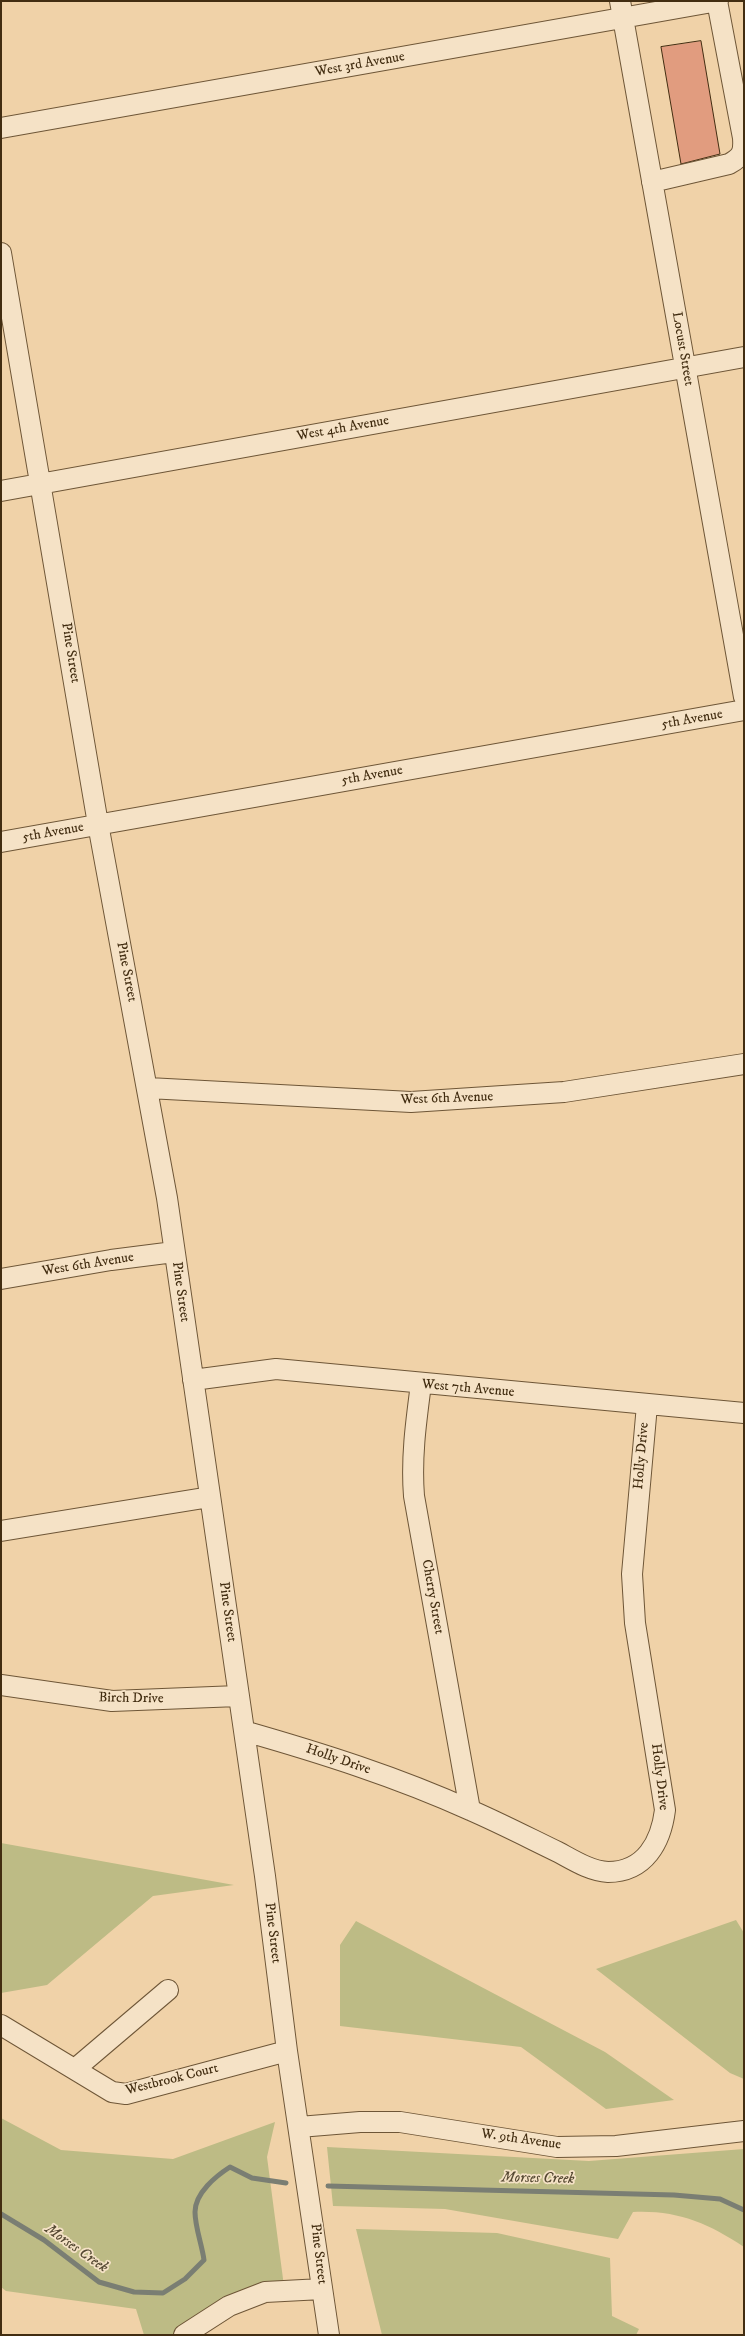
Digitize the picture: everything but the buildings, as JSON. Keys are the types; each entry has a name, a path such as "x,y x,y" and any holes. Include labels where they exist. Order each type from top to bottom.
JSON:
{"street":[{"name":"West 3rd Avenue","path":"1,128 621,9 718,1"},
{"path":"652,182 729,164 740,158 744,150 718,1"},
{"name":"Locust Street","path":"621,9 744,697"},
{"name":"Pine Street","path":"1,253 42,484 98,824 148,1088 174,1252 244,1731 287,2051 329,2335"},
{"name":"West 4th Avenue","path":"1,491 744,357"},
{"name":"5th Avenue","path":"1,842 744,710"},
{"name":"West 6th Avenue","path":"148,1088 411,1102 564,1092 744,1064"},
{"name":"West 6th Avenue","path":"1,1279 111,1260 174,1252"},
{"name":"West 7th Avenue","path":"193,1380 276,1370 744,1413"},
{"name":"Cherry Street","path":"421,1384 413,1442 412,1469 414,1496 470,1810"},
{"name":"Holly Drive","path":"244,1731 345,1760 470,1810 597,1870 621,1870 633,1866 647,1857 658,1841 664,1821 664,1796 635,1623 632,1574 647,1405"},
{"path":"1,1531 210,1497"},
{"name":"Birch Drive","path":"1,1685 112,1701 238,1696"},
{"path":"75,2069 168,1990"},
{"name":"Westbrook Court","path":"1,2025 112,2092 126,2094 287,2051"},
{"name":"W. 9th Avenue","path":"299,2127 381,2121 400,2122 558,2147 616,2146 744,2131"},
{"path":"191,2333 229,2306 265,2292 322,2289"}],"shaded area":[{"path":"1,1843 234,1885 153,1896 47,1985 1,1993"},
{"path":"736,1920 744,1933 744,2079 730,2073 596,1969"},
{"path":"356,1921 605,2052 674,2100 606,2109 521,2047 340,2026 340,1945"},
{"path":"1,2118 61,2150 173,2159 275,2122 267,2157 285,2294 249,2298 191,2335 144,2335 136,2309 6,2291 1,2287"},
{"path":"327,2147 589,2161 744,2149 744,2247 705,2225 664,2213 633,2212 618,2239 445,2209 333,2206"},
{"path":"356,2229 497,2233 610,2258 612,2316 639,2329 636,2335 382,2335"}],"waterway":[{"name":"Morses Creek","path":"1,2214 44,2240 99,2282 134,2292 163,2293 185,2279 204,2260 196,2224 195,2212 198,2198 213,2180 230,2167 252,2178 286,2183"},
{"name":"Morses Creek","path":"328,2186 674,2195 720,2199 744,2210"}]}
